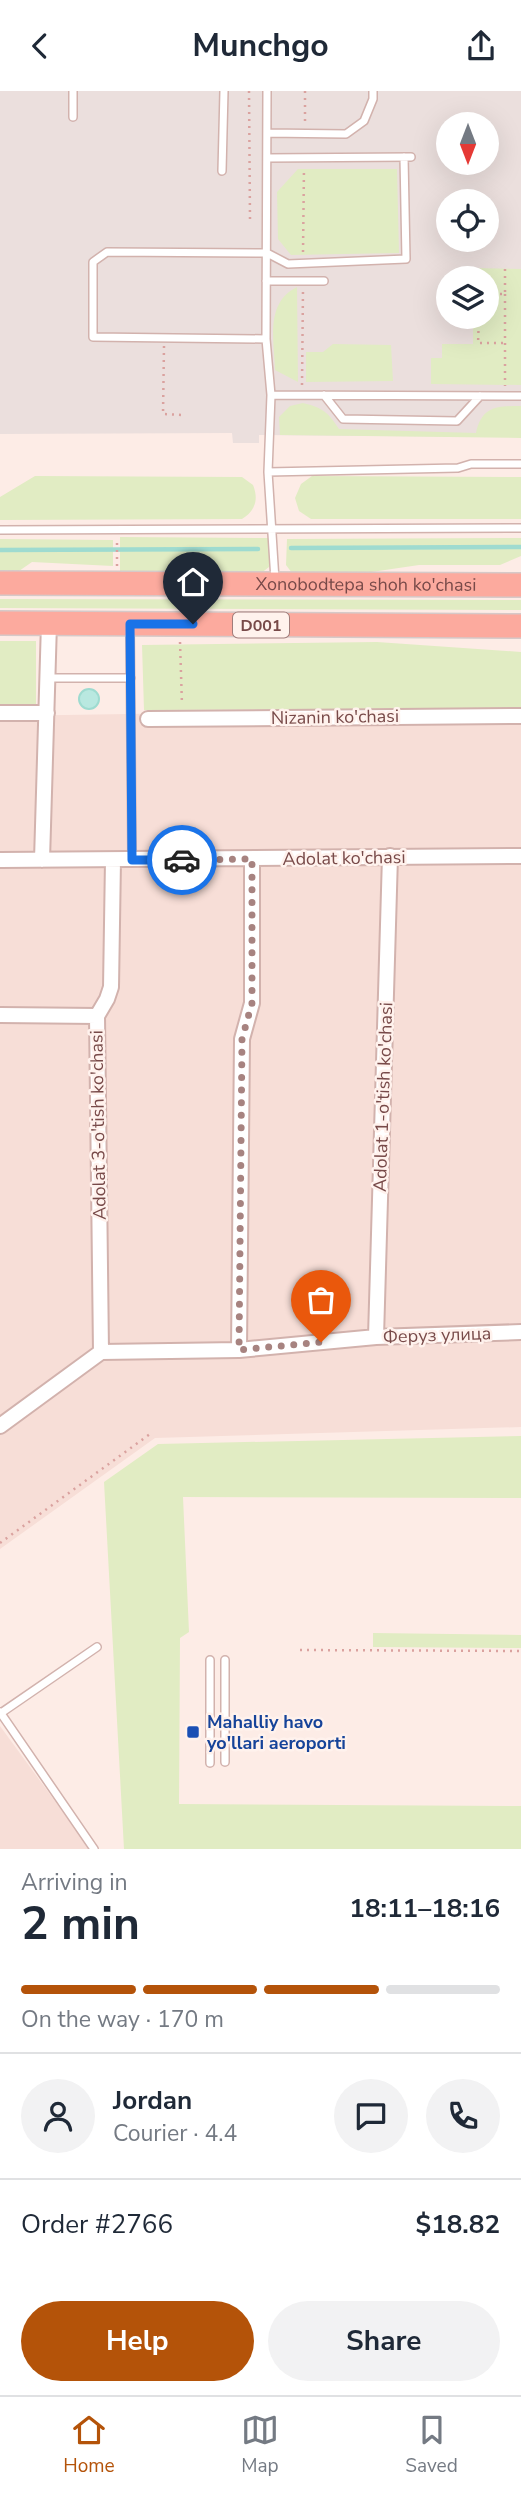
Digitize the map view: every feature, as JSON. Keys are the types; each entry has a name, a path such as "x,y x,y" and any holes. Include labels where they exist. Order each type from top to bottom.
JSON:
{"highway":[{"name":"Xonobodtepa shoh ko'chasi","path":"0,583 521,585"},
{"name":"D001","path":"0,623 521,626"}],"street":[{"path":"42,860 49,623"},
{"path":"0,713 47,713"},
{"name":"Nizanin ko'chasi","path":"148,719 521,716"},
{"name":"Adolat 1-o'tish ko'chasi","path":"376,1337 390,856"},
{"name":"Adolat ko'chasi","path":"0,860 521,856"},
{"path":"239,1350 242,1039 252,1003 252,859"},
{"name":"Adolat 3-o'tish ko'chasi","path":"101,1352 97,1016 111,987 113,860"},
{"path":"0,1015 97,1016"},
{"name":"Феруз улица","path":"101,1352 239,1350 376,1337 521,1332"},
{"path":"0,1426 101,1352"}],"lane":[{"path":"73,117 74,91"},
{"path":"222,171 224,91"},
{"path":"267,91 266,339 271,395 268,471 276,584"},
{"path":"267,133 346,134 364,121 373,99 373,91"},
{"path":"266,339 93,337 93,262 107,252 267,253 288,264 406,259 408,157 267,158"},
{"path":"267,281 324,281"},
{"path":"271,395 521,396"},
{"path":"324,395 344,419 457,421 480,396"},
{"path":"268,471 458,468 471,464 521,464"},
{"path":"0,530 521,528"},
{"path":"130,624 132,860"},
{"path":"48,678 131,678"},
{"path":"94,1849 0,1712 97,1647"},
{"path":"210,1660 210,1763"},
{"path":"225,1660 225,1762"}],"path":[{"path":"249,91 250,220"},
{"path":"305,91 305,133"},
{"path":"303,263 304,158"},
{"path":"499,294 505,294 505,268"},
{"path":"302,394 303,281"},
{"path":"479,329 478,343 505,343"},
{"path":"164,338 163,414 183,415"},
{"path":"117,542 117,561"},
{"path":"0,1543 150,1434"},
{"path":"300,1650 521,1651"}],"shaded area":[{"path":"0,91 521,91 521,437 259,435 259,443 233,443 232,433 0,434"},
{"path":"521,708 521,1427 155,1438 0,1549 0,716"},
{"path":"0,1726 90,1849 0,1849"}],"green space":[{"path":"298,169 397,169 399,253 291,255 278,239 277,192"},
{"path":"499,269 521,269 521,385 431,384 431,358 442,358 442,344 473,344 473,329 499,329"},
{"path":"297,287 298,382 275,370 273,334 280,302"},
{"path":"333,344 391,345 393,381 306,382 306,352 323,352"},
{"path":"303,403 324,411 339,429 476,433 482,417 492,409 521,406 521,438 280,435 279,417 290,406"},
{"path":"35,476 242,477 253,485 256,500 253,509 242,519 0,520 0,497"},
{"path":"312,476 521,477 521,519 311,519 299,511 295,498 301,484"},
{"path":"120,537 269,538 269,567 260,574 120,573"},
{"path":"521,538 521,556 500,565 419,565 358,574 292,573 286,565 287,539"},
{"path":"0,539 113,540 113,566 32,562 19,571 0,571"},
{"path":"0,599 521,600 521,610 0,608"},
{"path":"0,641 36,641 36,707 0,706"},
{"path":"377,642 521,652 521,708 144,710 142,645"},
{"path":"521,1436 521,1498 183,1497 189,1632 180,1638 179,1804 521,1806 521,1849 124,1849 104,1482 158,1444"},
{"path":"373,1633 521,1635 521,1648 373,1647"}],"water":[{"path":"89,689 96,692 99,699 96,706 89,709 82,706 79,699 82,692"}],"waterway":[{"path":"291,548 521,547"},
{"path":"0,550 258,549"}],"way so far":[{"path":"182,860 252,859 252,1003 242,1039 239,1350 321,1342"}],"place":[{"name":"Mahalliy havo yo'llari aeroporti","path":"193,1732"}],"route":[{"path":"182,860 132,860 130,624 193,624"}]}
